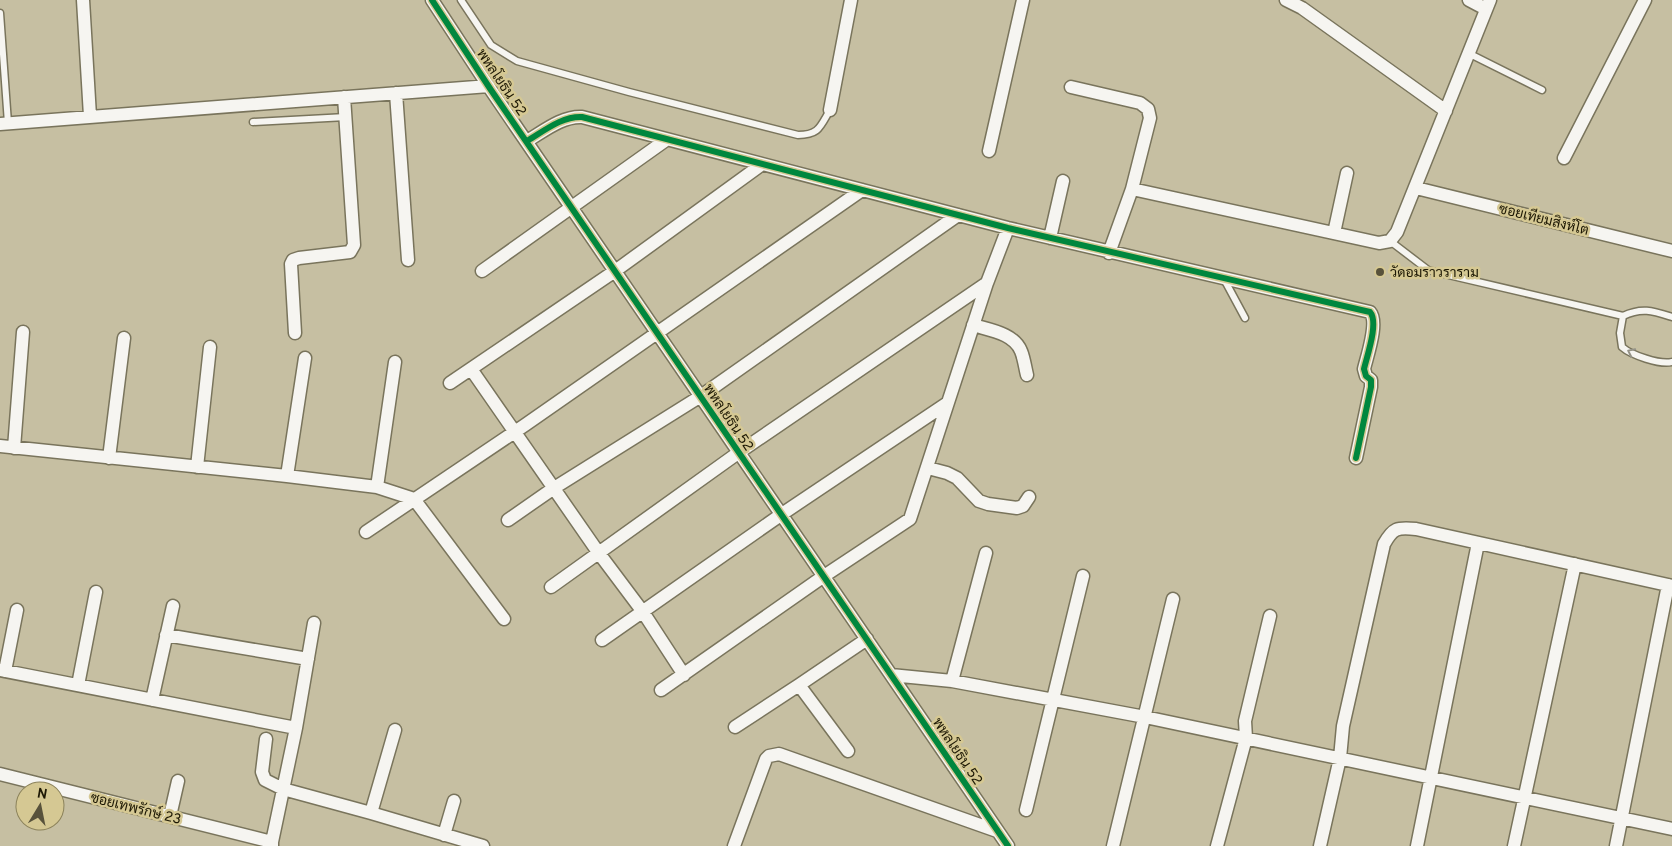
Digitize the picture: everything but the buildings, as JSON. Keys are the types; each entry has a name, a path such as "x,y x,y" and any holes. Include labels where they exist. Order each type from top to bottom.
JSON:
{"street":[{"path":"83,0 90,116"},
{"name":"พหลโยธิน 52","path":"432,0 738,453 782,514 1008,846"},
{"path":"830,110 851,0"},
{"path":"990,151 1023,0"},
{"path":"1286,0 1302,8 1446,112"},
{"path":"1132,189 1379,243 1390,241 1397,232 1416,188 1488,4 1469,0"},
{"path":"1564,158 1645,0"},
{"path":"4,124 489,86"},
{"path":"1071,87 1140,103 1148,109 1150,118 1132,189 1109,252"},
{"path":"396,93 408,260"},
{"path":"295,333 291,264 293,260 350,252 354,244 344,97"},
{"path":"527,141 565,119 582,117 1008,228 1370,312 1374,316 1374,325 1364,369 1366,376 1371,380 1371,387 1356,458"},
{"path":"482,271 666,140"},
{"path":"450,383 615,271 761,165"},
{"path":"1334,233 1347,173"},
{"path":"1050,238 1063,181"},
{"name":"ซอยเทียมสิงห์โต","path":"1416,188 1672,251"},
{"path":"366,532 516,432 862,190"},
{"path":"508,520 554,488 700,396 958,215"},
{"path":"661,690 824,576 910,519 928,468 946,404 987,283 1008,228"},
{"path":"551,587 738,453 987,283"},
{"path":"973,325 1009,337 1016,343 1021,351 1027,375"},
{"path":"14,448 23,332"},
{"path":"110,458 124,338"},
{"path":"197,467 210,347"},
{"path":"287,476 305,358"},
{"path":"377,487 394,362"},
{"path":"472,369 598,552 643,612 684,675"},
{"path":"602,640 782,514 946,404"},
{"path":"0,446 377,487 414,499 504,619"},
{"path":"928,468 957,478 979,501 988,504 1017,508 1022,506 1030,497"},
{"path":"1320,846 1340,758 1343,726 1384,544 1390,532 1401,527 1670,585 1616,846"},
{"path":"1417,846 1478,543"},
{"path":"952,681 986,553"},
{"path":"1514,846 1575,564"},
{"path":"1026,810 1083,576"},
{"path":"78,685 96,592"},
{"path":"1113,846 1173,599"},
{"path":"152,700 173,606"},
{"path":"17,610 2,670 296,728"},
{"path":"1218,846 1246,738 1245,721 1270,616"},
{"name":"ซอยเทพรักษ์ 23","path":"0,774 170,816 272,844 296,728 314,623"},
{"path":"166,634 308,659"},
{"path":"735,727 799,686 866,639"},
{"path":"891,675 952,681 1145,717 1672,829"},
{"path":"799,686 848,751"},
{"path":"371,813 395,730"},
{"path":"266,739 262,772 263,777 269,783 283,789 483,846"},
{"path":"734,846 766,759 769,756 779,754 997,831"},
{"path":"170,816 178,781"},
{"path":"444,835 454,801"}],"lane":[{"path":"461,0 491,45 517,60 638,94 798,135 810,135 819,128 830,110"},
{"path":"0,13 4,124"},
{"path":"1468,53 1542,90"},
{"path":"253,122 346,117"},
{"path":"1390,241 1428,270 1623,316 1634,311 1650,310 1672,316"},
{"path":"1224,279 1244,318"},
{"path":"1623,316 1620,333 1622,347 1636,355 1661,362 1672,362"}],"cycle path":[{"path":"432,0 491,90 1008,846"},
{"path":"527,141 560,122 575,117 582,117 1008,228 1370,312 1373,331 1364,369 1366,376 1371,380 1371,387 1356,458"}],"place":[{"name":"วัดอมราวราราม","path":"1380,272"}]}
